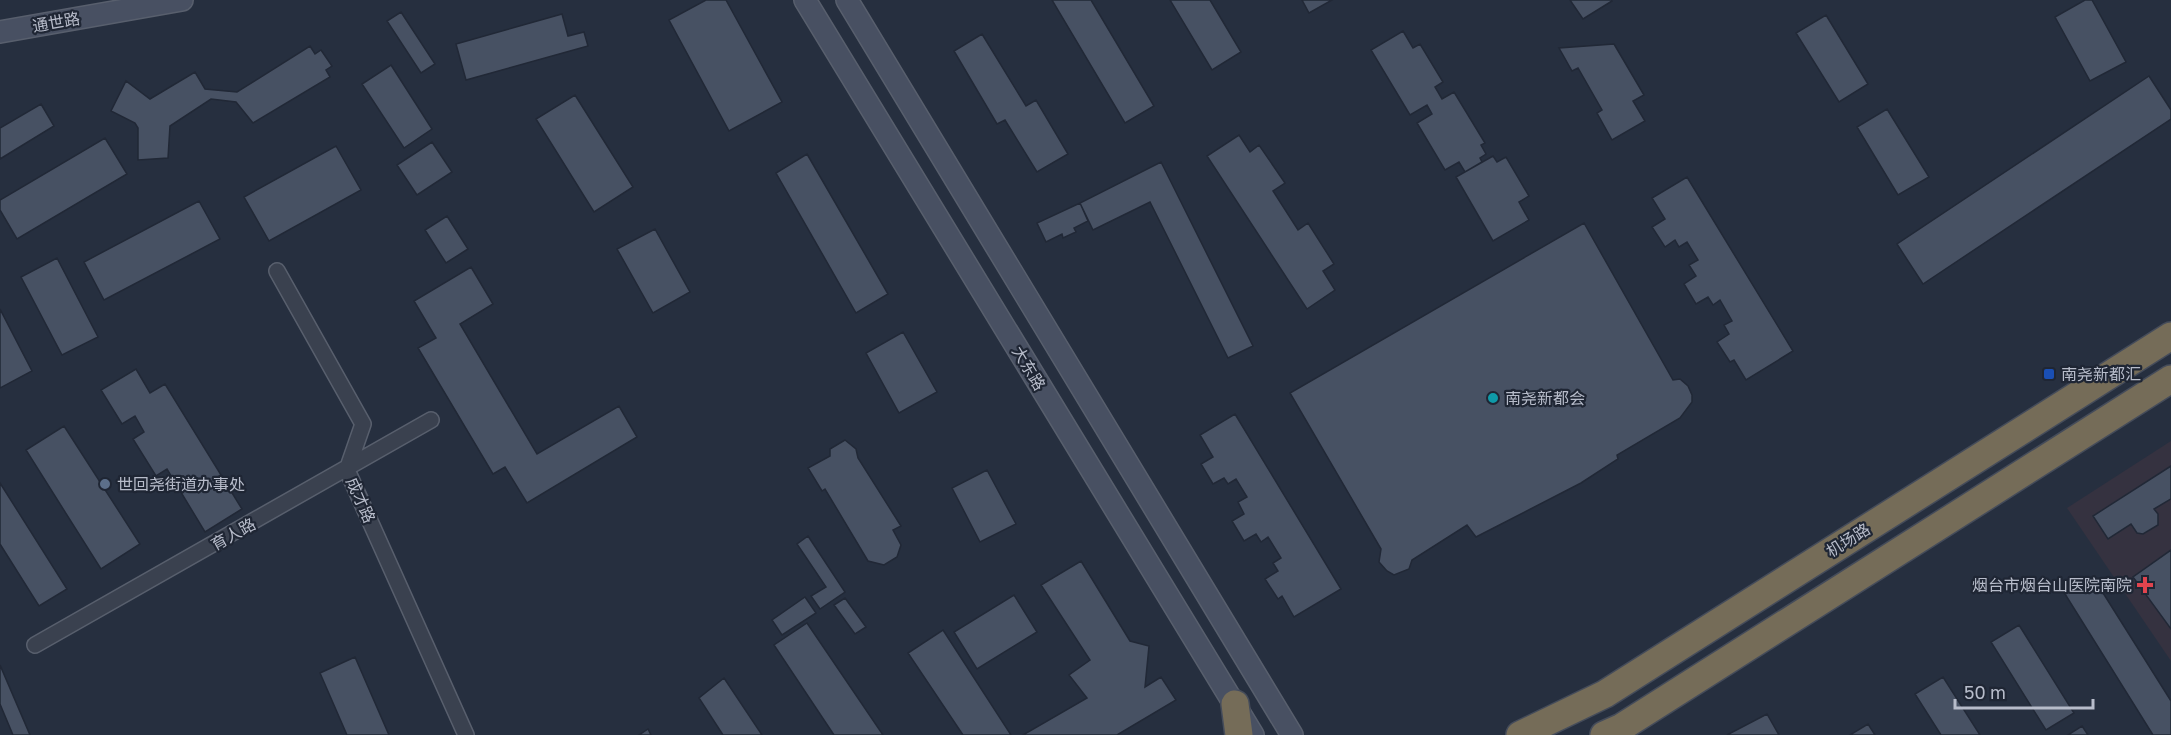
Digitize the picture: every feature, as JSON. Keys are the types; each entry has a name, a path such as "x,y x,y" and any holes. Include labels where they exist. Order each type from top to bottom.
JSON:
{"highway":[{"name":"机场路","path":"1520,735 1605,694 2171,336"},
{"path":"1604,735 1622,726 2171,379"},
{"path":"1235,704 1239,735"}],"street":[{"name":"通世路","path":"0,32 182,0"},
{"name":"大东路","path":"805,0 1253,735"},
{"name":"大东路","path":"847,0 1292,735"},
{"name":"成才路","path":"277,272 363,424 347,470 466,735"},
{"name":"育人路","path":"35,645 347,470 431,420"}],"shaded area":[{"name":"烟台市烟台山医院南院","path":"2171,441 2171,661 2067,508"}],"building":[{"path":"706,0 726,0 782,102 729,131 669,20"},
{"path":"1052,0 1091,0 1154,106 1125,123"},
{"path":"1170,0 1210,0 1241,52 1212,70"},
{"path":"1302,0 1332,0 1309,13"},
{"path":"1570,0 1611,0 1612,1 1583,19"},
{"path":"2085,0 2092,0 2126,62 2090,81 2055,17"},
{"path":"401,12 435,64 421,73 387,21"},
{"path":"562,14 568,36 584,32 588,46 466,80 456,44"},
{"path":"1826,15 1868,84 1839,102 1796,33"},
{"path":"1403,31 1413,48 1420,44 1443,82 1435,87 1442,99 1454,92 1485,143 1481,145 1486,154 1480,158 1482,162 1465,172 1459,162 1445,170 1417,123 1432,114 1427,105 1410,115 1371,50"},
{"path":"982,34 1026,106 1036,100 1068,154 1037,172 1005,120 997,124 954,51"},
{"path":"1614,44 1644,95 1633,101 1645,121 1612,140 1597,113 1602,110 1578,68 1572,71 1559,48"},
{"path":"310,46 315,54 321,50 332,66 326,70 330,77 253,123 236,102 211,99 170,126 168,158 138,160 138,128 135,123 111,111 126,81 150,99 195,72 205,89 237,92"},
{"path":"391,65 432,129 404,148 362,84"},
{"path":"2149,76 2171,110 2171,119 1923,284 1897,244"},
{"path":"575,95 633,187 594,212 536,119"},
{"path":"41,104 54,126 0,159 0,128"},
{"path":"1887,109 1929,177 1898,195 1857,127"},
{"path":"1239,135 1250,152 1259,145 1285,183 1273,191 1298,230 1308,223 1334,264 1323,271 1335,290 1307,309 1207,156"},
{"path":"105,138 127,174 17,239 0,210 0,200"},
{"path":"432,142 452,172 417,195 397,165"},
{"path":"336,146 361,190 269,241 244,197"},
{"path":"807,154 888,294 856,313 776,173"},
{"path":"1493,156 1497,162 1506,157 1529,196 1519,202 1529,220 1493,241 1456,177"},
{"path":"1161,162 1253,346 1228,358 1150,202 1093,230 1080,203"},
{"path":"1687,177 1793,351 1746,380 1734,360 1730,362 1717,342 1729,334 1724,325 1732,321 1720,300 1713,305 1708,297 1696,304 1684,284 1696,276 1689,265 1698,260 1687,242 1679,247 1675,240 1665,247 1652,227 1665,219 1652,198"},
{"path":"199,201 220,239 104,300 84,262"},
{"path":"1080,203 1088,221 1074,228 1076,232 1063,238 1062,234 1046,242 1037,223"},
{"path":"447,216 468,249 446,263 425,230"},
{"name":"南尧新都会","path":"1584,223 1673,380 1680,379 1688,386 1692,402 1680,418 1617,455 1618,459 1581,483 1476,537 1467,525 1412,560 1409,569 1394,575 1379,562 1381,549 1290,393"},
{"path":"655,229 690,292 653,313 617,249"},
{"path":"57,258 98,337 62,355 21,277"},
{"path":"471,267 493,304 460,324 537,454 619,406 637,437 527,503 505,467 493,474 418,348 436,338 414,301"},
{"path":"0,309 32,371 0,388"},
{"path":"903,332 937,392 899,413 866,353"},
{"path":"136,369 150,393 165,384 242,509 205,532 167,469 156,476 133,439 144,432 135,416 122,424 101,390"},
{"path":"1235,414 1341,589 1294,617 1282,596 1278,599 1265,579 1278,571 1273,563 1281,558 1268,537 1261,542 1256,534 1244,541 1232,521 1244,514 1238,502 1247,497 1236,479 1228,484 1224,478 1213,484 1201,464 1213,457 1200,435"},
{"path":"64,426 140,544 101,569 26,450"},
{"path":"845,440 856,449 858,458 901,526 893,530 901,545 897,557 884,565 868,561 825,489 822,491 808,468 830,456 830,449"},
{"path":"2171,466 2171,499 2154,509 2158,514 2158,525 2143,534 2137,533 2131,524 2108,539 2093,516"},
{"path":"987,470 1016,524 980,542 952,488"},
{"path":"0,483 67,589 39,606 0,544"},
{"path":"808,536 845,592 820,609 811,596 826,587 797,544"},
{"path":"2171,550 2171,629 2133,577"},
{"path":"1081,561 1130,641 1149,646 1145,687 1161,677 1176,700 1117,735 1023,735 1087,698 1069,675 1090,660 1041,585"},
{"path":"2093,577 2171,701 2171,735 2153,735 2065,594"},
{"path":"1014,595 1037,632 977,669 954,632"},
{"path":"805,597 816,613 782,635 772,620"},
{"path":"845,598 866,627 855,634 834,605"},
{"path":"807,623 883,735 834,735 774,645"},
{"path":"2019,625 2074,713 2046,730 1991,642"},
{"path":"943,630 1011,735 963,735 908,653"},
{"path":"355,657 389,735 347,735 320,673"},
{"path":"0,665 30,735 13,735 0,704"},
{"path":"1943,677 1980,735 1941,735 1915,694"},
{"path":"724,678 762,735 723,735 699,698"},
{"path":"1767,714 1779,735 1727,735"},
{"path":"1868,724 1875,735 1850,735"},
{"path":"2082,726 2088,735 2068,735"},
{"path":"648,729 651,735 639,735"}],"place":[{"name":"南尧新都汇","path":"2049,374"},
{"name":"南尧新都会","path":"1493,398"},
{"name":"世回尧街道办事处","path":"105,484"},
{"name":"烟台市烟台山医院南院","path":"2145,585"}]}
